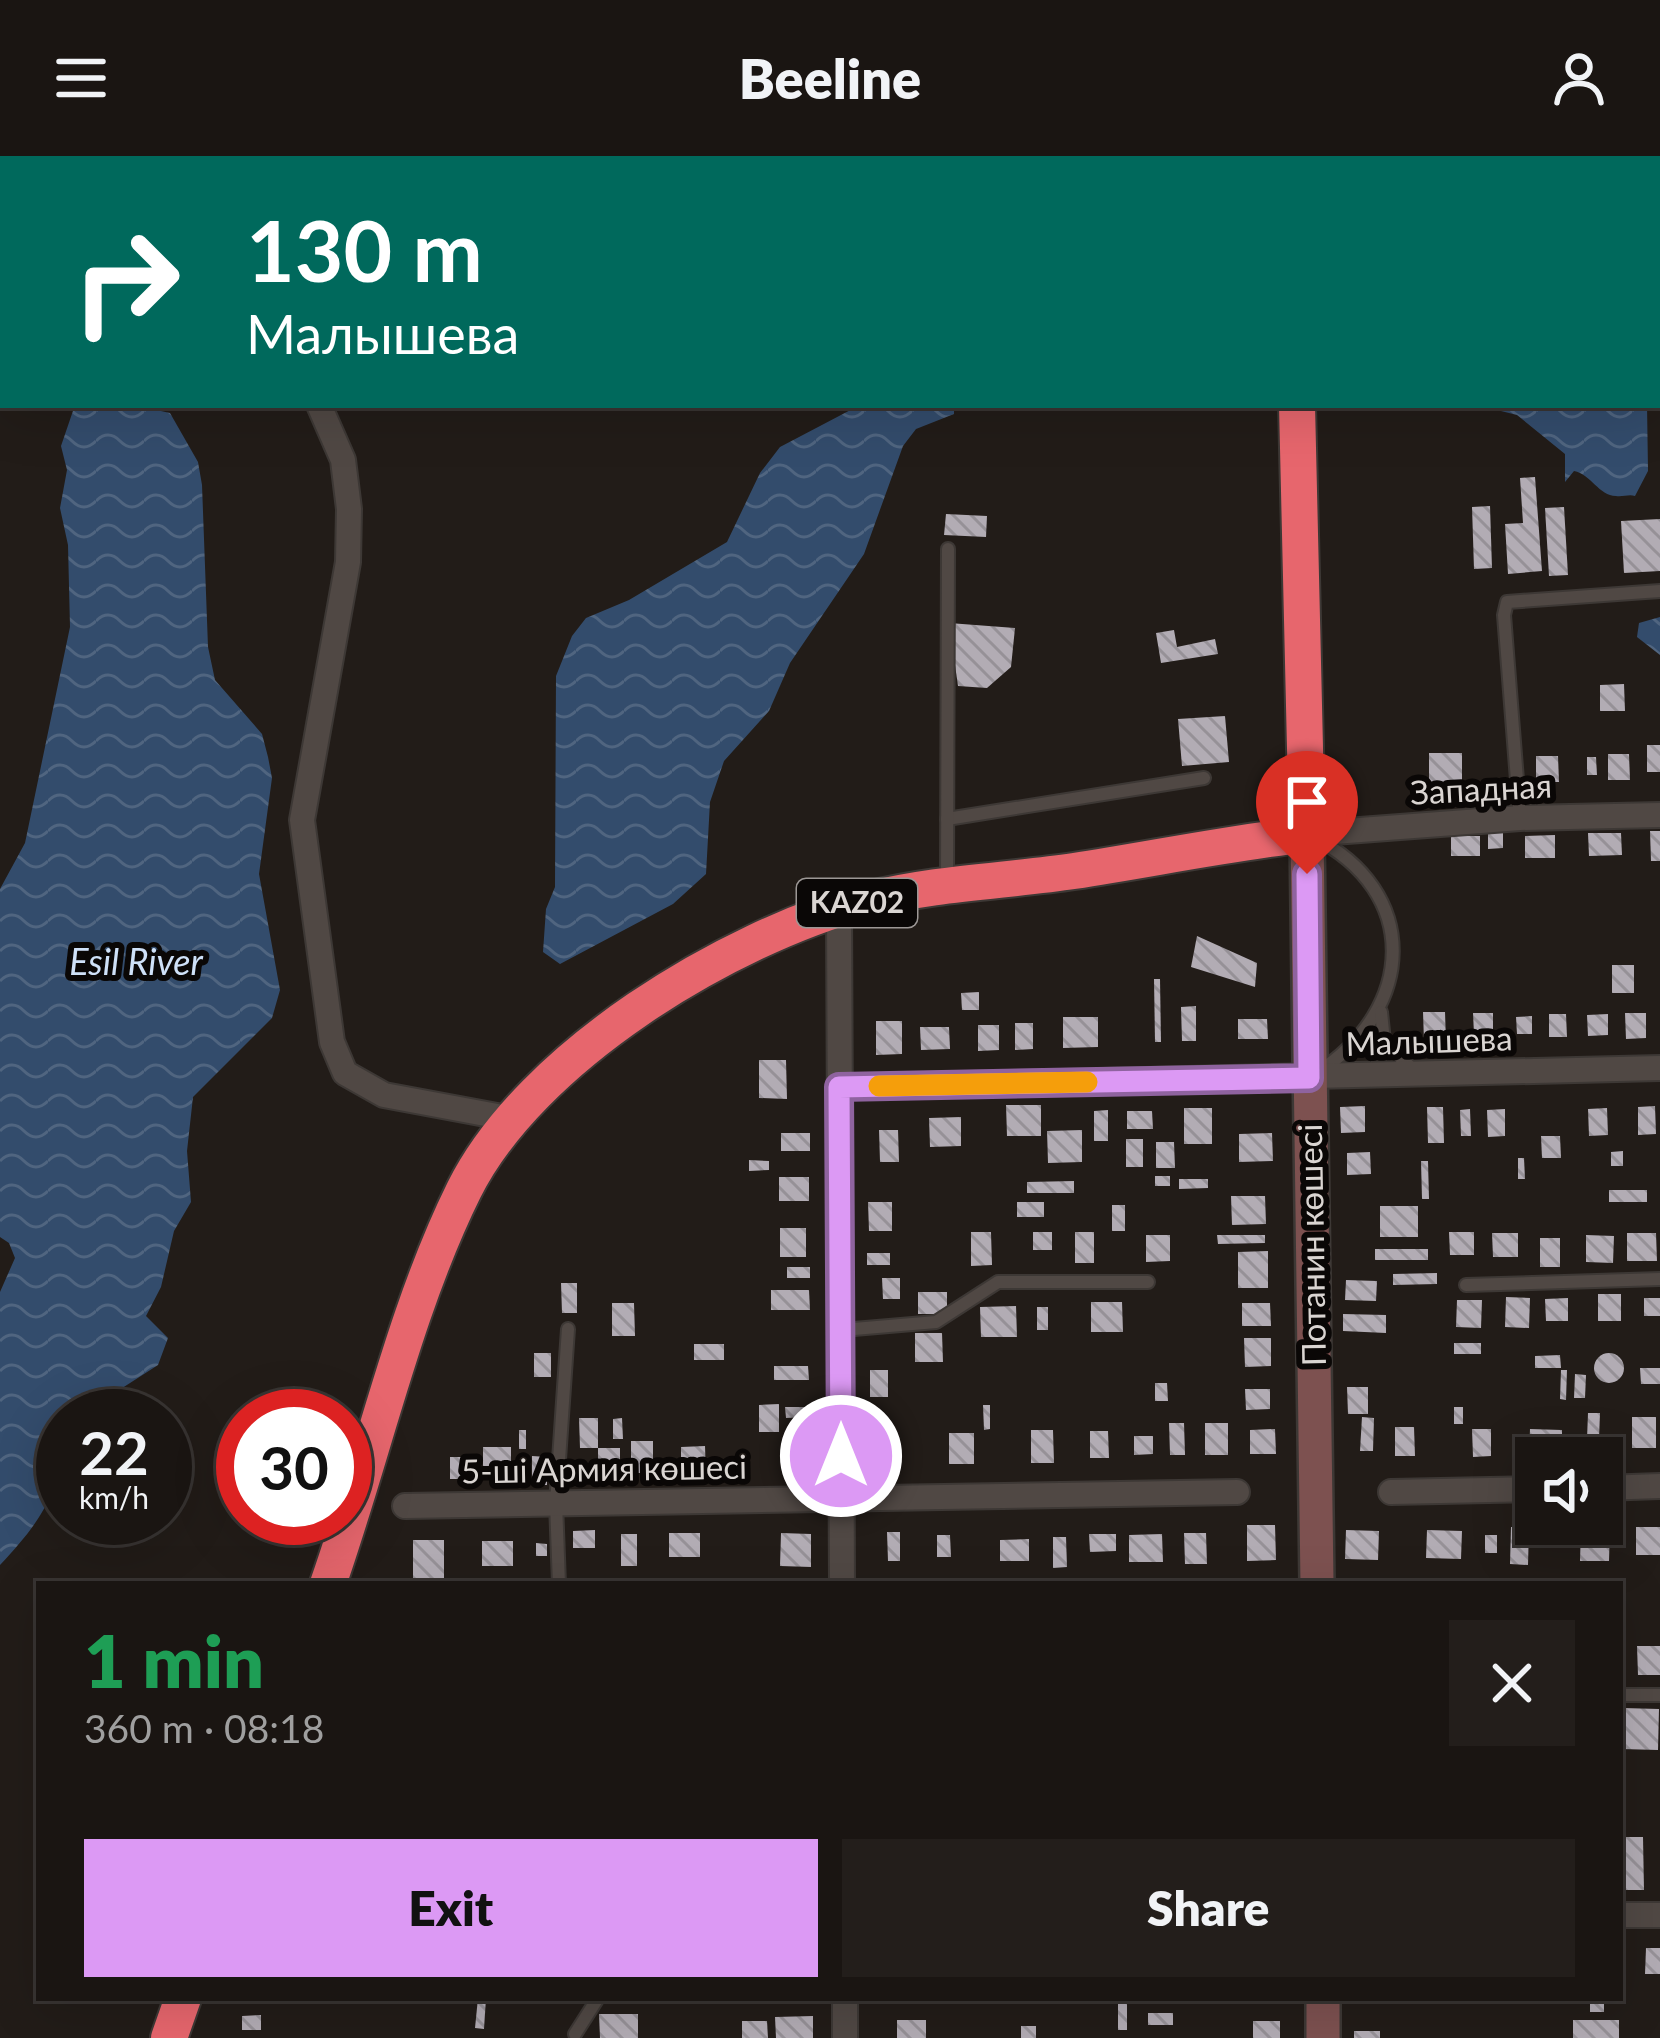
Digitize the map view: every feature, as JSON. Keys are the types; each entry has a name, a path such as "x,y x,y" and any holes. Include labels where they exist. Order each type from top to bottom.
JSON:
{"highway":[{"path":"1298,408 1307,834"},
{"name":"KAZ02","path":"329,1581 433,1264 484,1155 513,1119 599,1039 665,993 784,931 839,909 946,887 1307,834"},
{"path":"169,2038 182,2001"}],"main road":[{"name":"Потанин көшесі","path":"1307,834 1317,1581"},
{"path":"1323,2001 1324,2038"}],"street":[{"path":"321,408 343,460 348,562 302,820 332,1042 345,1072 384,1094 513,1119"},
{"name":"Западная","path":"1307,834 1520,818 1660,815"},
{"path":"839,909 842,1581"},
{"name":"Малышева","path":"839,1087 1660,1068"},
{"path":"1623,1487 1660,1486"},
{"path":"1391,1492 1515,1489"},
{"name":"5-ші Армия көшесі","path":"405,1505 1237,1492"},
{"path":"1623,1915 1660,1915"},
{"path":"844,2001 845,2038"}],"lane":[{"path":"946,887 948,549"},
{"path":"1520,818 1504,615 1508,602 1520,597 1660,591"},
{"path":"947,819 1204,778"},
{"path":"1307,834 1340,850 1385,907 1393,946 1381,1028 1391,1053 1406,1066 1430,1073"},
{"path":"1309,1078 1353,1047 1381,1009"},
{"path":"1466,1285 1660,1279"},
{"path":"841,1330 936,1322 998,1282 1148,1282"},
{"path":"560,1581 556,1503 568,1329"},
{"path":"1623,1695 1660,1695"},
{"path":"575,2034 596,2001"}],"water":[{"name":"Esil River","path":"74,408 147,408 170,413 198,462 208,647 215,680 262,734 272,778 259,874 280,990 272,1018 193,1097 187,1151 191,1202 174,1231 161,1287 146,1316 168,1338 158,1365 121,1389 36,1389 36,1521 0,1565 0,1292 15,1258 9,1243 0,1237 0,889 25,843 70,627 68,545 60,508 67,470 61,446"},
{"path":"854,408 954,408 954,414 916,429 903,446 864,554 790,663 769,711 724,761 710,802 706,874 673,904 560,964 543,952 546,909 555,887 556,676 572,636 586,618 629,600 727,542 760,473 780,447"},
{"path":"1489,408 1647,408 1648,471 1635,496 1610,495 1574,471 1565,482 1565,454 1517,415"},
{"path":"1660,617 1660,655 1637,637 1639,623"}],"building":[{"path":"1535,477 1542,571 1508,574 1505,524 1523,523 1520,478"},
{"path":"1490,506 1492,568 1474,569 1472,507"},
{"path":"1564,507 1568,575 1549,576 1545,508"},
{"path":"946,514 987,516 986,537 944,535"},
{"path":"1660,519 1660,571 1624,573 1621,521"},
{"path":"949,623 1015,628 1011,667 987,688 958,686"},
{"path":"1174,630 1177,647 1215,639 1218,654 1161,663 1156,633"},
{"path":"1624,684 1625,711 1600,711 1600,685"},
{"path":"1225,716 1229,762 1182,766 1178,719"},
{"path":"1647,745 1660,745 1660,772 1647,772"},
{"path":"1429,753 1462,753 1462,782 1429,782"},
{"path":"1608,754 1629,754 1630,780 1608,780"},
{"path":"1536,756 1558,756 1559,782 1536,782"},
{"path":"1587,757 1596,757 1597,775 1587,775"},
{"path":"1650,831 1660,831 1660,861 1651,861"},
{"path":"1488,832 1503,832 1503,848 1488,849"},
{"path":"1588,833 1621,833 1622,855 1589,856"},
{"path":"1555,835 1555,858 1525,858 1525,836"},
{"path":"1451,836 1480,836 1480,856 1451,856"},
{"path":"1197,936 1257,963 1255,987 1191,967"},
{"path":"1612,965 1634,965 1634,993 1612,993"},
{"path":"1154,979 1160,979 1161,1042 1155,1042"},
{"path":"979,992 979,1010 962,1010 961,993"},
{"path":"1196,1006 1196,1041 1182,1041 1181,1007"},
{"path":"1423,1012 1445,1012 1446,1041 1424,1041"},
{"path":"1473,1013 1493,1013 1493,1034 1474,1034"},
{"path":"1625,1013 1646,1013 1646,1038 1626,1039"},
{"path":"1549,1014 1566,1014 1567,1037 1549,1037"},
{"path":"1608,1014 1608,1035 1588,1036 1587,1015"},
{"path":"1532,1016 1532,1034 1517,1034 1516,1017"},
{"path":"1063,1017 1098,1017 1098,1047 1063,1048"},
{"path":"1238,1019 1267,1019 1268,1039 1238,1039"},
{"path":"876,1021 902,1021 902,1054 876,1055"},
{"path":"1015,1023 1033,1023 1033,1049 1015,1050"},
{"path":"978,1025 999,1025 999,1050 978,1051"},
{"path":"920,1027 949,1027 950,1049 921,1050"},
{"path":"759,1060 786,1060 787,1099 759,1098"},
{"path":"1006,1105 1041,1105 1041,1136 1007,1136"},
{"path":"1365,1106 1365,1132 1341,1133 1340,1107"},
{"path":"1655,1106 1656,1134 1638,1135 1638,1107"},
{"path":"1427,1107 1443,1107 1444,1143 1428,1143"},
{"path":"1184,1108 1212,1108 1212,1144 1184,1144"},
{"path":"1607,1108 1608,1135 1589,1136 1588,1109"},
{"path":"1470,1109 1471,1136 1461,1136 1460,1110"},
{"path":"1505,1109 1505,1136 1488,1137 1487,1110"},
{"path":"1108,1110 1108,1141 1094,1141 1094,1111"},
{"path":"1127,1111 1152,1111 1153,1129 1127,1129"},
{"path":"961,1117 961,1146 930,1147 929,1118"},
{"path":"879,1130 898,1130 899,1162 880,1162"},
{"path":"1082,1130 1082,1162 1048,1163 1047,1131"},
{"path":"781,1133 810,1133 810,1151 781,1151"},
{"path":"1272,1133 1273,1161 1239,1162 1239,1134"},
{"path":"1541,1136 1560,1136 1561,1158 1542,1158"},
{"path":"1126,1139 1143,1139 1143,1167 1126,1167"},
{"path":"1156,1142 1174,1142 1175,1168 1156,1168"},
{"path":"1623,1151 1623,1166 1611,1166 1611,1152"},
{"path":"1370,1152 1371,1174 1347,1175 1347,1153"},
{"path":"1518,1158 1524,1158 1525,1179 1518,1179"},
{"path":"749,1160 769,1161 769,1170 749,1171"},
{"path":"1421,1161 1428,1161 1429,1199 1422,1199"},
{"path":"1155,1176 1170,1176 1170,1186 1155,1186"},
{"path":"779,1177 809,1177 809,1201 779,1201"},
{"path":"1179,1179 1208,1179 1208,1188 1179,1189"},
{"path":"1074,1181 1074,1193 1027,1193 1027,1182"},
{"path":"1609,1190 1647,1190 1647,1202 1609,1202"},
{"path":"1231,1196 1265,1196 1266,1224 1232,1225"},
{"path":"868,1202 892,1202 892,1231 869,1231"},
{"path":"1017,1202 1044,1202 1044,1217 1017,1217"},
{"path":"1112,1205 1125,1205 1125,1231 1112,1231"},
{"path":"1380,1206 1418,1206 1418,1237 1380,1237"},
{"path":"780,1228 806,1228 806,1257 780,1257"},
{"path":"971,1232 991,1232 992,1265 971,1266"},
{"path":"1033,1232 1052,1232 1052,1250 1033,1250"},
{"path":"1075,1232 1094,1232 1094,1263 1075,1263"},
{"path":"1449,1232 1474,1232 1474,1255 1450,1255"},
{"path":"1492,1233 1518,1233 1518,1257 1493,1257"},
{"path":"1627,1233 1656,1233 1657,1261 1627,1261"},
{"path":"1146,1235 1170,1235 1170,1261 1146,1262"},
{"path":"1217,1235 1265,1235 1265,1243 1218,1244"},
{"path":"1586,1235 1614,1236 1613,1263 1586,1262"},
{"path":"1540,1238 1560,1238 1560,1267 1540,1267"},
{"path":"1375,1249 1428,1249 1428,1260 1375,1260"},
{"path":"1268,1251 1268,1288 1238,1288 1238,1252"},
{"path":"867,1253 890,1253 890,1265 867,1265"},
{"path":"787,1267 810,1267 810,1278 787,1278"},
{"path":"1437,1273 1437,1284 1393,1285 1393,1274"},
{"path":"882,1278 900,1278 900,1299 883,1299"},
{"path":"1346,1280 1377,1281 1376,1301 1345,1300"},
{"path":"561,1283 577,1283 577,1313 562,1313"},
{"path":"771,1290 809,1290 810,1310 771,1310"},
{"path":"918,1292 947,1292 947,1314 918,1314"},
{"path":"1598,1294 1621,1294 1621,1321 1598,1321"},
{"path":"1506,1297 1530,1298 1529,1328 1505,1327"},
{"path":"1568,1298 1568,1321 1546,1321 1545,1299"},
{"path":"1644,1298 1660,1298 1660,1316 1644,1316"},
{"path":"1457,1300 1482,1300 1481,1328 1456,1327"},
{"path":"1091,1302 1122,1302 1123,1332 1091,1332"},
{"path":"612,1303 634,1303 635,1336 612,1336"},
{"path":"1242,1303 1270,1303 1271,1326 1242,1326"},
{"path":"1016,1306 1017,1337 981,1337 980,1307"},
{"path":"1037,1307 1048,1307 1048,1330 1037,1330"},
{"path":"1343,1314 1386,1315 1386,1333 1343,1331"},
{"path":"915,1333 942,1333 943,1362 915,1362"},
{"path":"1244,1338 1271,1338 1271,1366 1245,1367"},
{"path":"1454,1343 1481,1343 1481,1354 1454,1354"},
{"path":"694,1344 724,1344 724,1360 694,1360"},
{"path":"534,1353 551,1353 551,1377 534,1377"},
{"path":"1609,1353 1624,1368 1609,1383 1594,1368"},
{"path":"1560,1355 1561,1368 1535,1368 1535,1356"},
{"path":"774,1366 808,1366 809,1380 774,1380"},
{"path":"1640,1368 1660,1368 1660,1384 1641,1384"},
{"path":"870,1370 888,1370 888,1397 870,1397"},
{"path":"1561,1370 1567,1370 1566,1400 1560,1399"},
{"path":"1575,1374 1586,1375 1585,1398 1574,1398"},
{"path":"1155,1383 1167,1383 1168,1401 1155,1401"},
{"path":"1347,1387 1368,1387 1368,1414 1348,1414"},
{"path":"1245,1389 1270,1389 1270,1409 1246,1410"},
{"path":"779,1404 779,1432 759,1432 759,1405"},
{"path":"983,1405 990,1405 990,1429 984,1430"},
{"path":"785,1407 805,1407 806,1417 786,1418"},
{"path":"1454,1407 1463,1407 1463,1424 1454,1424"},
{"path":"1588,1413 1600,1413 1599,1437 1587,1437"},
{"path":"1362,1417 1374,1418 1373,1451 1360,1451"},
{"path":"1632,1417 1656,1417 1656,1448 1632,1448"},
{"path":"579,1418 598,1418 598,1448 580,1448"},
{"path":"622,1418 623,1439 613,1439 613,1419"},
{"path":"1169,1423 1184,1423 1185,1455 1170,1455"},
{"path":"1205,1423 1228,1423 1228,1455 1205,1455"},
{"path":"1395,1427 1414,1427 1415,1456 1395,1456"},
{"path":"1275,1429 1276,1454 1250,1454 1250,1430"},
{"path":"1472,1429 1491,1429 1491,1456 1473,1457"},
{"path":"1530,1429 1562,1430 1562,1437 1530,1437"},
{"path":"519,1430 526,1430 526,1449 519,1449"},
{"path":"1031,1430 1053,1430 1054,1463 1031,1463"},
{"path":"788,1431 805,1431 805,1468 788,1469"},
{"path":"1090,1431 1108,1431 1109,1458 1090,1458"},
{"path":"949,1433 974,1433 974,1464 949,1464"},
{"path":"1134,1436 1153,1436 1153,1454 1134,1455"},
{"path":"867,1439 892,1439 892,1467 867,1467"},
{"path":"631,1441 653,1441 653,1473 631,1473"},
{"path":"705,1446 706,1476 681,1476 681,1447"},
{"path":"483,1447 511,1447 511,1467 483,1467"},
{"path":"598,1448 620,1448 620,1470 598,1470"},
{"path":"532,1456 547,1457 547,1485 532,1485"},
{"path":"450,1457 463,1457 464,1479 450,1479"},
{"path":"1247,1525 1275,1525 1276,1560 1247,1561"},
{"path":"1511,1527 1515,1527 1515,1545 1529,1545 1528,1565 1510,1564"},
{"path":"1636,1527 1660,1527 1660,1555 1636,1555"},
{"path":"595,1530 595,1548 573,1548 573,1531"},
{"path":"1346,1530 1379,1531 1378,1560 1345,1559"},
{"path":"1427,1530 1462,1531 1461,1559 1426,1558"},
{"path":"887,1532 900,1532 900,1561 888,1561"},
{"path":"669,1533 700,1533 700,1557 669,1557"},
{"path":"781,1533 811,1534 811,1567 780,1566"},
{"path":"1184,1533 1206,1533 1207,1564 1185,1564"},
{"path":"621,1534 637,1534 637,1566 621,1566"},
{"path":"1089,1534 1116,1534 1116,1551 1090,1552"},
{"path":"1162,1534 1163,1562 1129,1562 1129,1535"},
{"path":"937,1535 950,1535 951,1557 937,1557"},
{"path":"1485,1535 1497,1535 1497,1553 1485,1553"},
{"path":"1053,1537 1066,1537 1067,1567 1053,1568"},
{"path":"1029,1539 1029,1561 1000,1561 1000,1540"},
{"path":"413,1540 444,1540 444,1581 413,1581"},
{"path":"482,1541 513,1541 513,1566 482,1566"},
{"path":"536,1543 547,1544 547,1556 536,1556"},
{"path":"1580,1545 1609,1545 1609,1561 1580,1561"},
{"path":"1637,1646 1660,1646 1660,1675 1638,1675"},
{"path":"1623,1708 1659,1709 1658,1750 1623,1749"},
{"path":"1623,1837 1643,1837 1644,1890 1623,1890"},
{"path":"1646,1948 1660,1948 1660,1974 1645,1974"},
{"path":"478,2001 486,2001 484,2029 475,2028"},
{"path":"1118,2001 1127,2001 1127,2030 1118,2030"},
{"path":"1590,2001 1604,2001 1604,2012 1590,2012"},
{"path":"1148,2013 1173,2013 1173,2025 1148,2025"},
{"path":"599,2014 638,2014 638,2038 600,2038"},
{"path":"261,2015 261,2030 242,2030 242,2016"},
{"path":"813,2016 813,2038 776,2038 775,2017"},
{"path":"897,2020 926,2020 926,2038 897,2038"},
{"path":"1573,2020 1619,2020 1619,2038 1573,2038"},
{"path":"742,2021 767,2021 768,2038 742,2038"},
{"path":"1253,2021 1280,2021 1280,2038 1253,2038"},
{"path":"1021,2026 1036,2026 1036,2038 1021,2038"},
{"path":"1354,2031 1380,2031 1380,2038 1354,2038"}],"slow traffic":[{"path":"879,1086 1087,1082"}],"route":[{"path":"841,1456 839,1087 1309,1078 1307,874"}]}
